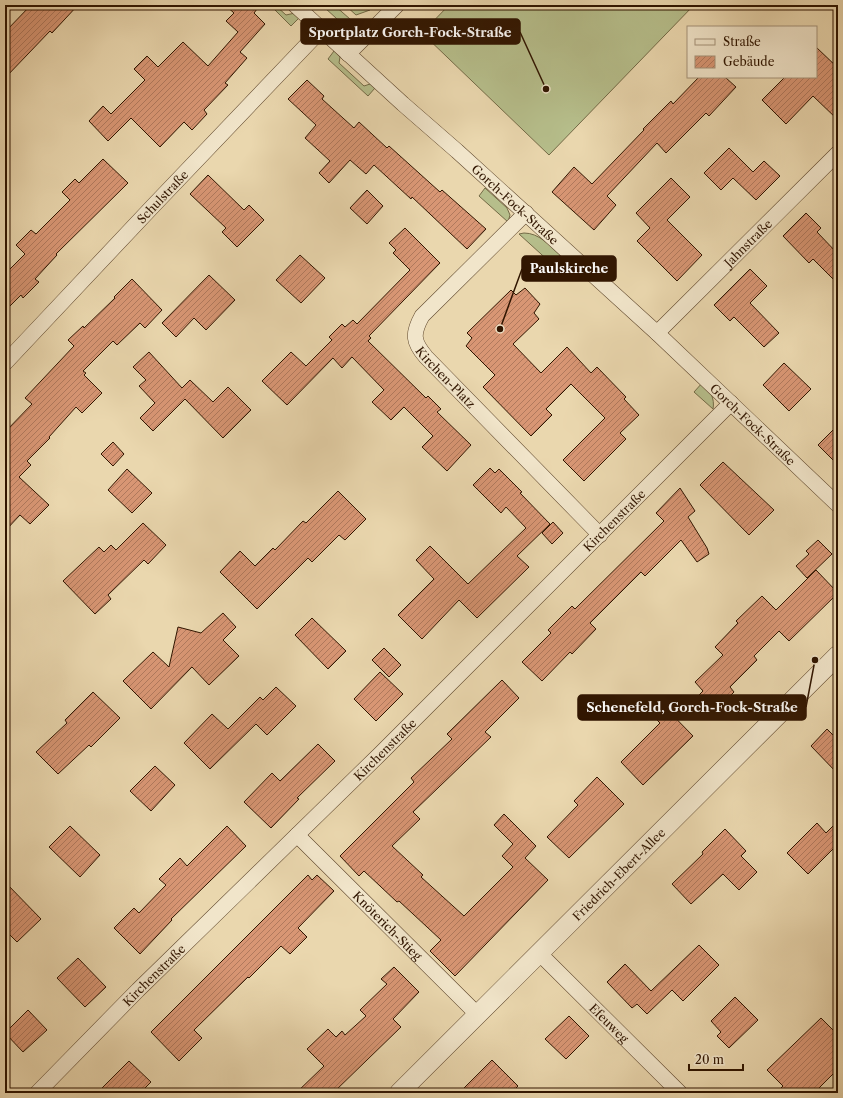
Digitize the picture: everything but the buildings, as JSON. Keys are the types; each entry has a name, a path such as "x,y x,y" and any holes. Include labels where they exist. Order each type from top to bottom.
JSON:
{"street":[{"name":"Gorch-Fock-Straße","path":"295,5 657,333 838,505"},
{"path":"348,54 397,5"},
{"name":"Schulstraße","path":"5,363 321,30"},
{"name":"Jahnstraße","path":"657,333 838,152"},
{"name":"Kirchen-Platz","path":"526,213 422,316 416,326 414,337 418,348 426,357 600,535"},
{"name":"Kirchenstraße","path":"37,1093 196,933 600,535 731,403"},
{"name":"Friedrich-Ebert-Allee","path":"399,1093 838,654"},
{"name":"Knöterich-Stieg","path":"297,835 478,1015"},
{"name":"Efeuweg","path":"539,953 680,1093"}],"green space":[{"path":"270,5 275,5 286,15 295,13 300,17 291,26"},
{"path":"324,5 334,5 358,26 348,29 325,8"},
{"path":"345,5 375,5 370,10 356,15"},
{"path":"449,5 694,5 549,155 422,33"},
{"path":"334,51 340,57 339,63 364,86 370,84 375,88 368,96 328,59"},
{"path":"485,188 507,208 510,215 508,222 479,196"},
{"path":"524,233 539,237 560,255 552,264 519,234"},
{"path":"703,382 711,395 713,409 694,392"}],"place":[{"name":"Sportplatz Gorch-Fock-Straße","path":"546,89"},
{"name":"Paulskirche","path":"500,329"},
{"name":"Schenefeld, Gorch-Fock-Straße","path":"815,660"}]}
